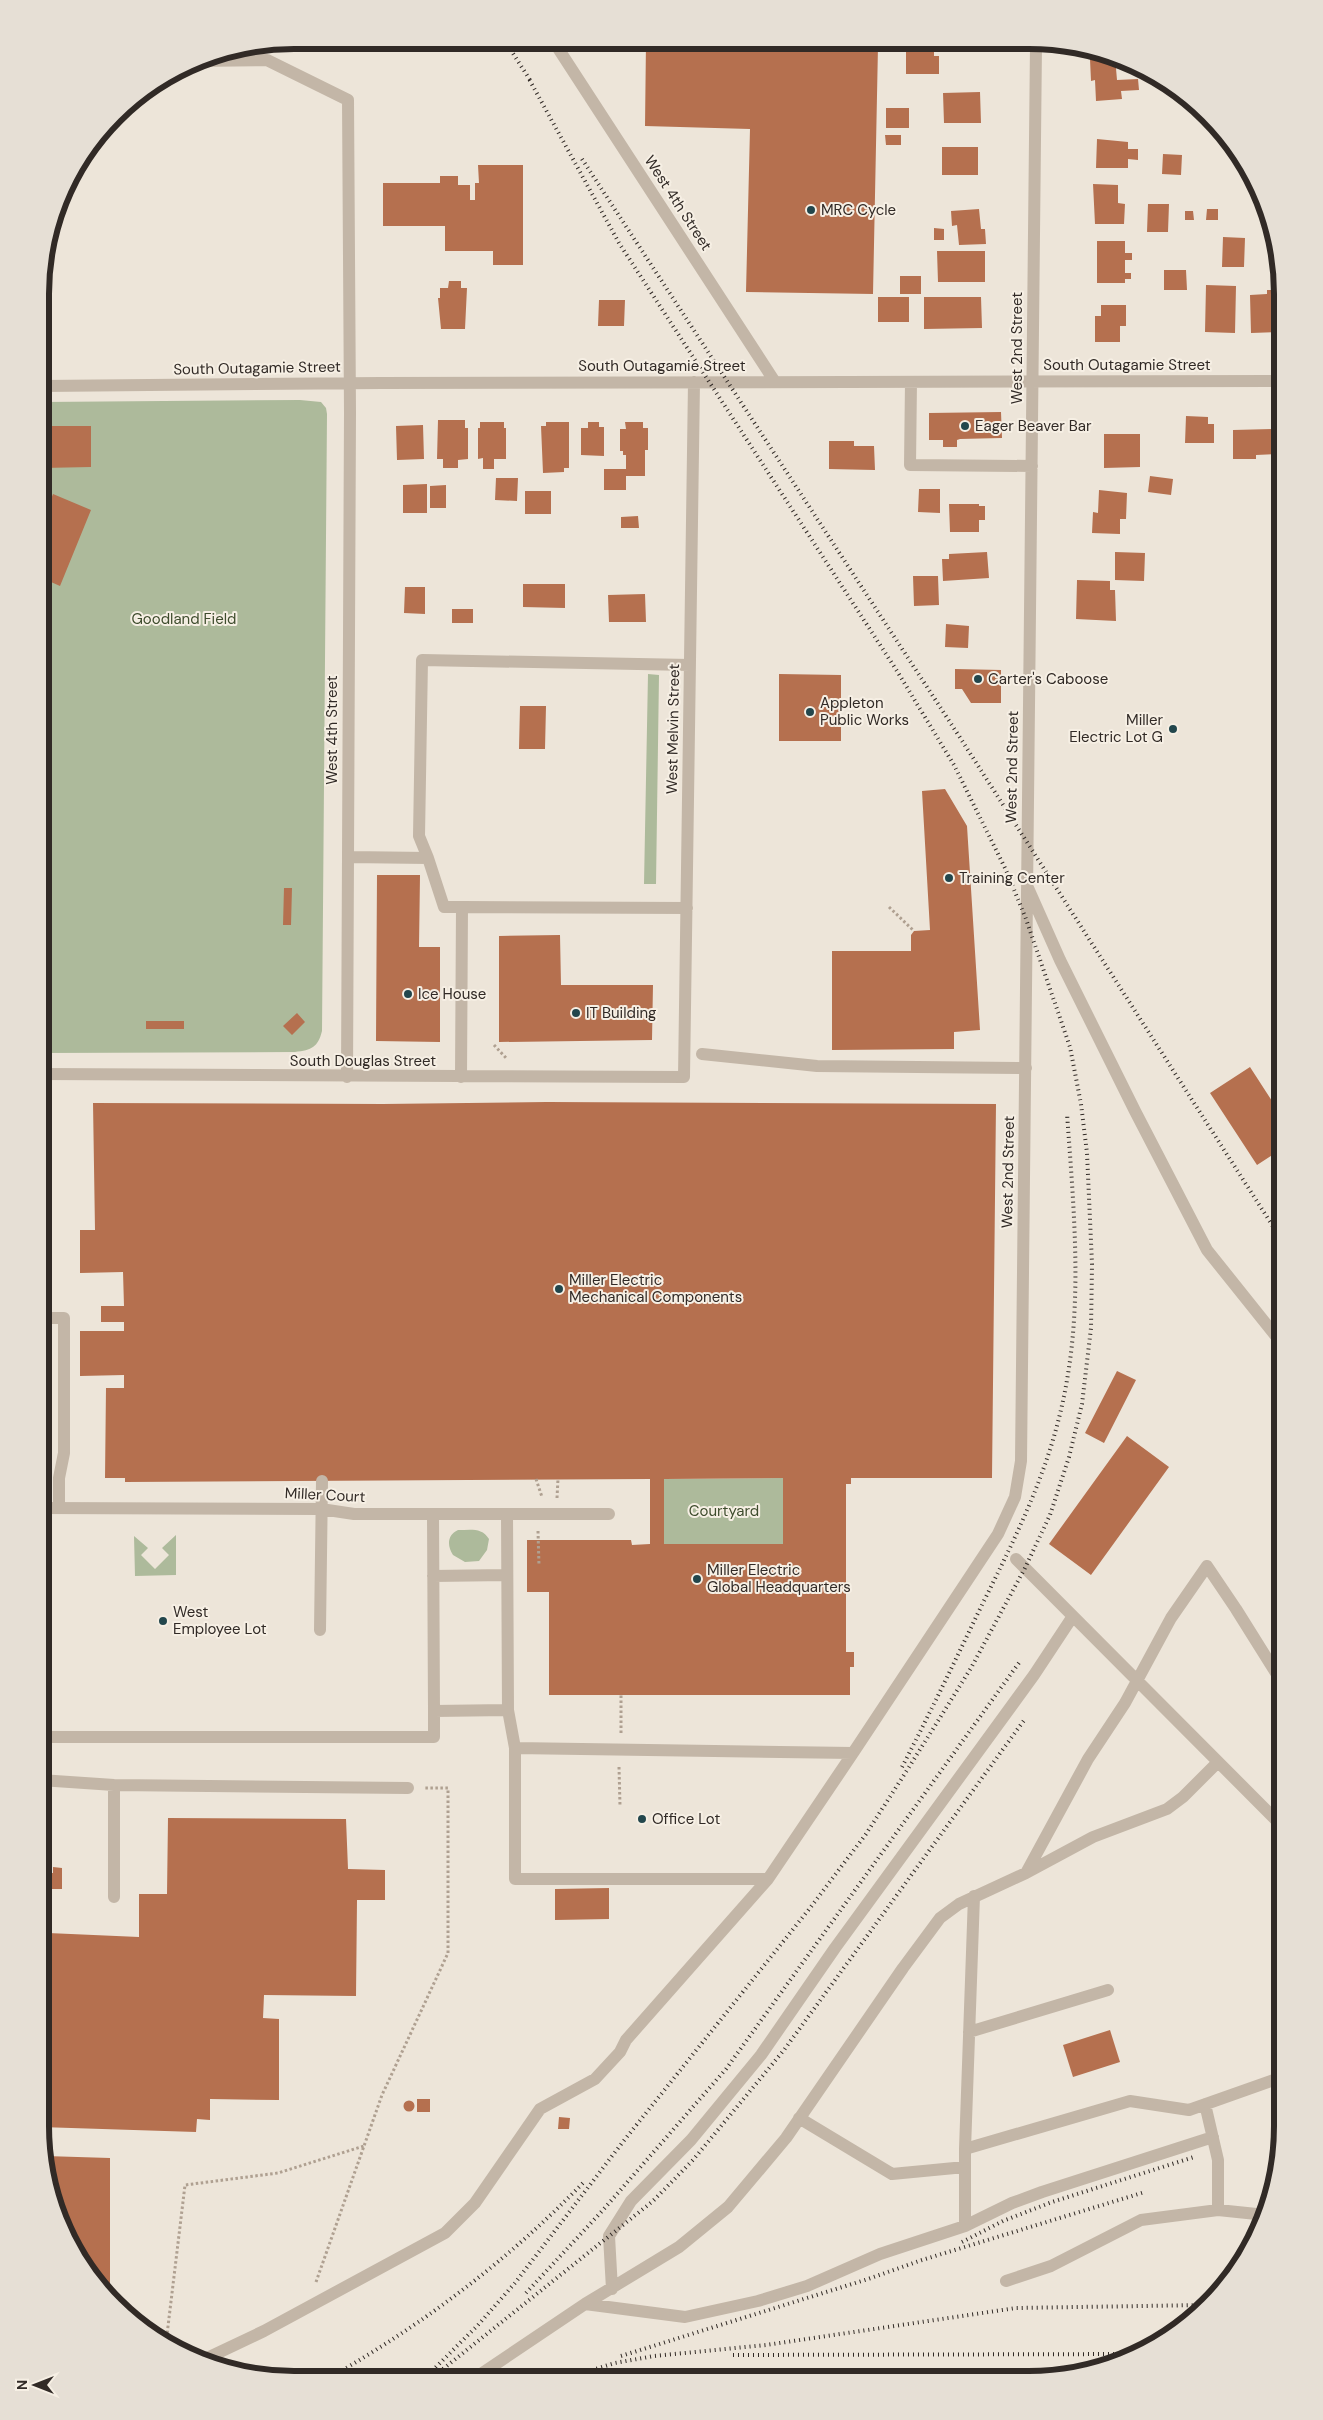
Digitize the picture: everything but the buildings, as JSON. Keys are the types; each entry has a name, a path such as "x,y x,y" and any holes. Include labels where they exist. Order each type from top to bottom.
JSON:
{"street":[{"name":"West 4th Street","path":"559,49 775,382"},
{"name":"West 2nd Street","path":"210,2356 308,2307 445,2232 475,2203 540,2109 595,2079 609,2066 620,2052 626,2040 768,1879 998,1534 1015,1497 1022,1461 1026,884 1034,381 1036,49"},
{"name":"West 4th Street","path":"219,61 266,60 348,100 350,383 347,1077"},
{"name":"South Outagamie Street","path":"49,386 350,383 1274,381"},
{"name":"West Melvin Street","path":"684,1077 694,382"},
{"path":"911,382 910,465 1032,466"},
{"path":"687,908 444,907 419,836 422,660 690,665"},
{"path":"348,857 428,858"},
{"path":"1026,884 1060,960 1135,1111 1208,1250 1274,1334"},
{"path":"461,1077 462,907"},
{"path":"702,1054 816,1066 1026,1068"},
{"name":"South Douglas Street","path":"49,1074 347,1077 684,1077"},
{"path":"49,1318 64,1318 64,1453 59,1478 59,1508"},
{"path":"320,1630 322,1481"},
{"name":"Miller Court","path":"49,1508 322,1509 354,1514 609,1514"},
{"path":"49,1737 434,1737 433,1514"},
{"path":"507,1514 508,1710 515,1748 515,1879 768,1879"},
{"path":"1016,1559 1274,1819"},
{"path":"1026,1873 1088,1758 1137,1681 1171,1618 1207,1566 1274,1670"},
{"path":"433,1576 507,1575"},
{"path":"612,2289 609,2236 630,2201 691,2140 761,2055 924,1824 1034,1675 1073,1616"},
{"path":"434,1712 508,1710"},
{"path":"515,1748 852,1752"},
{"path":"485,2371 585,2304 679,2247 728,2208 799,2118 940,1918 974,1896 1026,1873 1093,1837 1166,1809 1183,1797 1218,1762"},
{"path":"49,1781 114,1785 408,1788"},
{"path":"114,1785 114,1897"},
{"path":"965,2226 965,2150 974,1896"},
{"path":"969,2032 1108,1990"},
{"path":"965,2150 1130,2101 1189,2110 1274,2080"},
{"path":"1205,2104 1218,2160 1218,2210"},
{"path":"799,2118 892,2174 965,2167"},
{"path":"585,2304 686,2317 758,2301 807,2286 880,2254 965,2226 1012,2203 1042,2192 1213,2138"},
{"path":"1006,2281 1051,2266 1141,2220 1218,2210 1258,2214"}],"path":[{"path":"889,907 914,931"},
{"path":"308,2307 382,2095 448,1954 448,1788 408,1788"},
{"path":"167,2335 185,2185 278,2173 364,2146"}],"green space":[{"name":"Goodland Field","path":"300,400 321,402 326,408 322,1031 316,1044 310,1049 295,1052 49,1053 49,402"},
{"path":"648,674 659,675 656,884 644,884"},
{"name":"Courtyard","path":"783,1478 783,1544 664,1544 664,1479"},
{"path":"458,1530 479,1531 489,1539 487,1550 479,1561 465,1562 453,1555 449,1541 454,1532"},
{"path":"176,1535 176,1575 135,1576 134,1536 148,1548 141,1555 155,1569 169,1555 162,1548"}],"railway":[{"path":"510,49 532,83"},
{"path":"432,2371 478,2325 515,2283 622,2143 810,1908 866,1834 911,1764 971,1668 1025,1568 1050,1515 1069,1457 1082,1404 1091,1328 1092,1264 1087,1153 1081,1104 1070,1047 1026,919 1006,870 954,765 897,671 619,243 529,79"},
{"path":"582,159 959,736 1274,1228"},
{"path":"902,1767 1021,1525 1044,1467 1062,1406 1068,1374 1075,1309 1074,1211 1067,1113"},
{"path":"526,2293 603,2210 726,2069 1021,1660"},
{"path":"443,2369 653,2201 693,2160 784,2050 1025,1719"},
{"path":"962,2242 1003,2221 1052,2202 1194,2157"},
{"path":"341,2371 398,2335 463,2290 524,2239 583,2183"},
{"path":"621,2356 868,2279 922,2260 1145,2192"},
{"path":"589,2371 615,2363 654,2356 766,2345 1016,2308 1196,2305"},
{"path":"733,2355 1120,2354"}],"place":[{"name":"MRC Cycle","path":"811,210"},
{"name":"Eager Beaver Bar","path":"965,426"},
{"name":"Carter's Caboose","path":"978,679"},
{"name":"Appleton Public Works","path":"810,712"},
{"name":"Miller Electric Lot G","path":"1173,729"},
{"name":"Training Center","path":"949,878"},
{"name":"Ice House","path":"408,994"},
{"name":"IT Building","path":"576,1013"},
{"name":"Miller Electric Mechanical Components","path":"559,1289"},
{"name":"Miller Electric Global Headquarters","path":"697,1579"},
{"name":"West Employee Lot","path":"163,1621"},
{"name":"Office Lot","path":"642,1819"}]}
